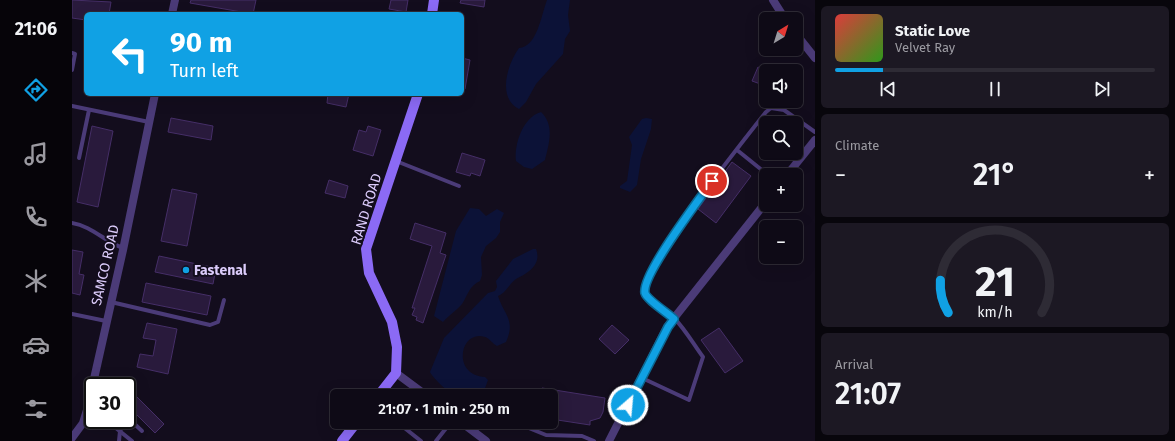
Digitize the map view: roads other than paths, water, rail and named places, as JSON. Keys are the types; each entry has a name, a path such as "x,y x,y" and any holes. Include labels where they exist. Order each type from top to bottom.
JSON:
{"street":[{"path":"172,12 175,0"},
{"path":"432,12 434,0"},
{"path":"773,0 781,12"},
{"path":"803,43 815,58"},
{"name":"SAMCO ROAD","path":"96,377 106,321 124,248 155,96"},
{"name":"RAND ROAD","path":"396,373 396,334 369,273 366,249 417,96"},
{"path":"793,168 815,140"},
{"path":"609,441 668,327 759,211"},
{"path":"383,389 396,373 418,389"},
{"name":"SAMCO ROAD","path":"72,438 84,421"},
{"path":"342,441 351,429"},
{"path":"470,429 486,441"}],"lane":[{"path":"72,53 75,54 72,70"},
{"path":"72,106 149,123"},
{"path":"642,378 689,400 703,357 674,319 648,298 645,292 647,281 664,249 736,150 766,112 771,108 784,110 815,132"},
{"path":"79,158 89,110"},
{"path":"736,150 759,168"},
{"path":"395,160 459,186"},
{"path":"72,223 96,232 111,244 124,248"},
{"path":"110,302 210,325 218,322 224,300"},
{"path":"72,314 106,321"},
{"path":"136,426 142,431"},
{"path":"117,429 132,441"},
{"path":"406,429 421,441"},
{"path":"436,441 445,429"},
{"path":"474,432 477,429"},
{"path":"531,429 546,435 582,436 594,441"},
{"path":"119,441 120,431"}],"place":[{"name":"Fastenal","path":"186,270"}]}
